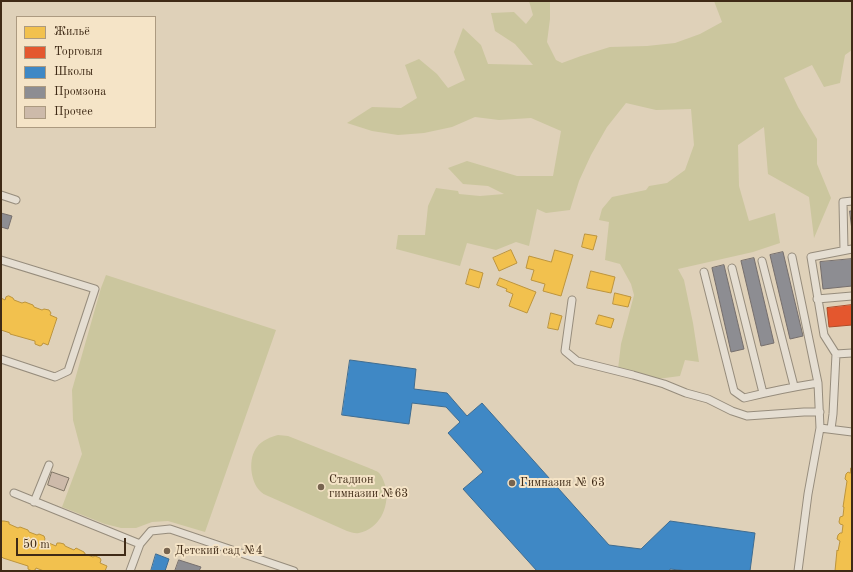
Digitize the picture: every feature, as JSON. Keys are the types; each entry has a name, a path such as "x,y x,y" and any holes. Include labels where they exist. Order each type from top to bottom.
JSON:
{"lane":[{"path":"1,195 16,200"},
{"path":"831,429 836,354 824,335 811,257 848,250 843,202 852,201"},
{"path":"792,258 818,383 820,412 820,428 808,494 798,571"},
{"path":"1,260 96,289 68,371 55,378 1,359"},
{"path":"762,261 794,386"},
{"path":"732,268 764,393"},
{"path":"704,272 734,391 744,398 794,386 818,383"},
{"path":"817,299 852,296"},
{"path":"572,300 565,351 577,361 664,384 686,393 708,399 747,416 820,412"},
{"path":"836,354 852,353"},
{"path":"820,428 852,432"},
{"path":"34,502 49,465"},
{"path":"14,493 140,544"},
{"path":"130,571 140,544 151,531 170,529 294,571"}],"shaded area":[{"path":"529,1 550,1 550,19 547,42 556,60 562,63 610,47 647,46 675,43 700,34 722,22 714,1 852,1 852,50 845,55 840,83 824,87 812,65 784,78 798,107 817,139 817,164 831,198 814,238 809,197 768,174 764,127 738,145 739,186 749,221 775,213 780,243 753,252 678,269 684,280 699,362 685,360 680,376 657,379 618,369 621,344 634,295 631,284 620,264 605,260 609,222 599,220 602,209 612,197 646,190 649,186 667,183 685,170 694,145 691,109 656,110 626,103 607,127 591,155 579,181 570,210 546,213 537,209 529,246 516,242 496,250 467,243 460,266 396,249 398,235 425,235 428,206 436,188 458,191 459,194 480,196 504,194 488,186 463,184 448,168 467,161 517,176 553,176 561,131 531,118 499,120 475,117 452,127 424,133 398,135 372,131 347,123 372,107 401,108 417,98 405,65 419,59 437,74 448,88 465,80 454,52 463,28 481,45 488,64 533,65 515,44 495,31 491,13 514,12 526,24 533,15"},
{"path":"106,275 276,330 205,532 168,521 152,522 136,528 121,528 105,524 62,507 82,454 73,420 72,390"},
{"name":"Стадион гимназии №63","path":"278,435 288,436 377,471 382,477 387,496 384,510 377,522 366,531 353,533 267,496 261,492 252,476 252,457 261,442"}],"building: Жильё":[{"path":"585,234 597,236 593,250 582,247"},
{"path":"511,250 517,263 499,271 493,258"},
{"path":"555,250 573,255 561,296 543,291 545,284 531,280 534,270 526,268 529,256 551,262"},
{"path":"470,269 483,273 479,288 466,284"},
{"path":"591,271 615,277 611,293 587,288"},
{"path":"500,278 536,292 527,313 509,306 513,294 506,291 507,289 497,285"},
{"path":"615,293 631,297 628,307 613,304"},
{"path":"9,296 14,300 22,303 25,302 42,310 49,310 51,313 50,315 57,318 48,345 43,343 40,346 35,344 35,341 1,330 1,298 5,300 6,297"},
{"path":"551,313 562,316 558,330 548,328"},
{"path":"599,315 614,319 611,328 596,324"},
{"path":"851,468 852,571 835,571 837,550 838,551 840,541 837,539 838,535 842,533 843,525 839,522 840,517 843,516 847,481 845,479 846,474 848,472 850,473"},
{"path":"1,521 9,522 9,524 18,528 20,527 37,535 39,534 44,536 44,541 56,546 57,543 64,544 65,546 74,550 76,548 85,554 100,558 100,563 107,566 105,571 44,571 36,568 32,571 28,569 28,566 3,558 1,556"}],"building: Торговля":[{"path":"852,305 852,325 829,327 827,308"}],"building: Школы":[{"path":"350,360 416,369 414,389 447,393 467,416 482,403 609,545 641,549 670,521 755,533 750,571 688,571 670,569 670,571 537,571 463,489 483,472 448,433 460,422 446,407 412,403 409,424 342,415"},
{"path":"156,554 169,559 165,571 151,571"}],"building: Промзона":[{"path":"850,211 852,211 852,230"},
{"path":"1,213 12,216 8,229 1,227"},
{"path":"783,252 803,336 790,339 770,255"},
{"path":"754,258 774,343 761,346 741,261"},
{"path":"852,259 852,286 823,289 820,262"},
{"path":"724,265 744,349 731,352 712,268"},
{"path":"179,560 201,567 199,571 175,571"}],"building: Прочее":[{"path":"52,472 69,478 64,491 48,485"}],"place":[{"name":"Гимназия № 63","path":"512,483"},
{"name":"Стадион гимназии №63","path":"321,487"},
{"name":"Детский сад №4","path":"167,551"}]}
